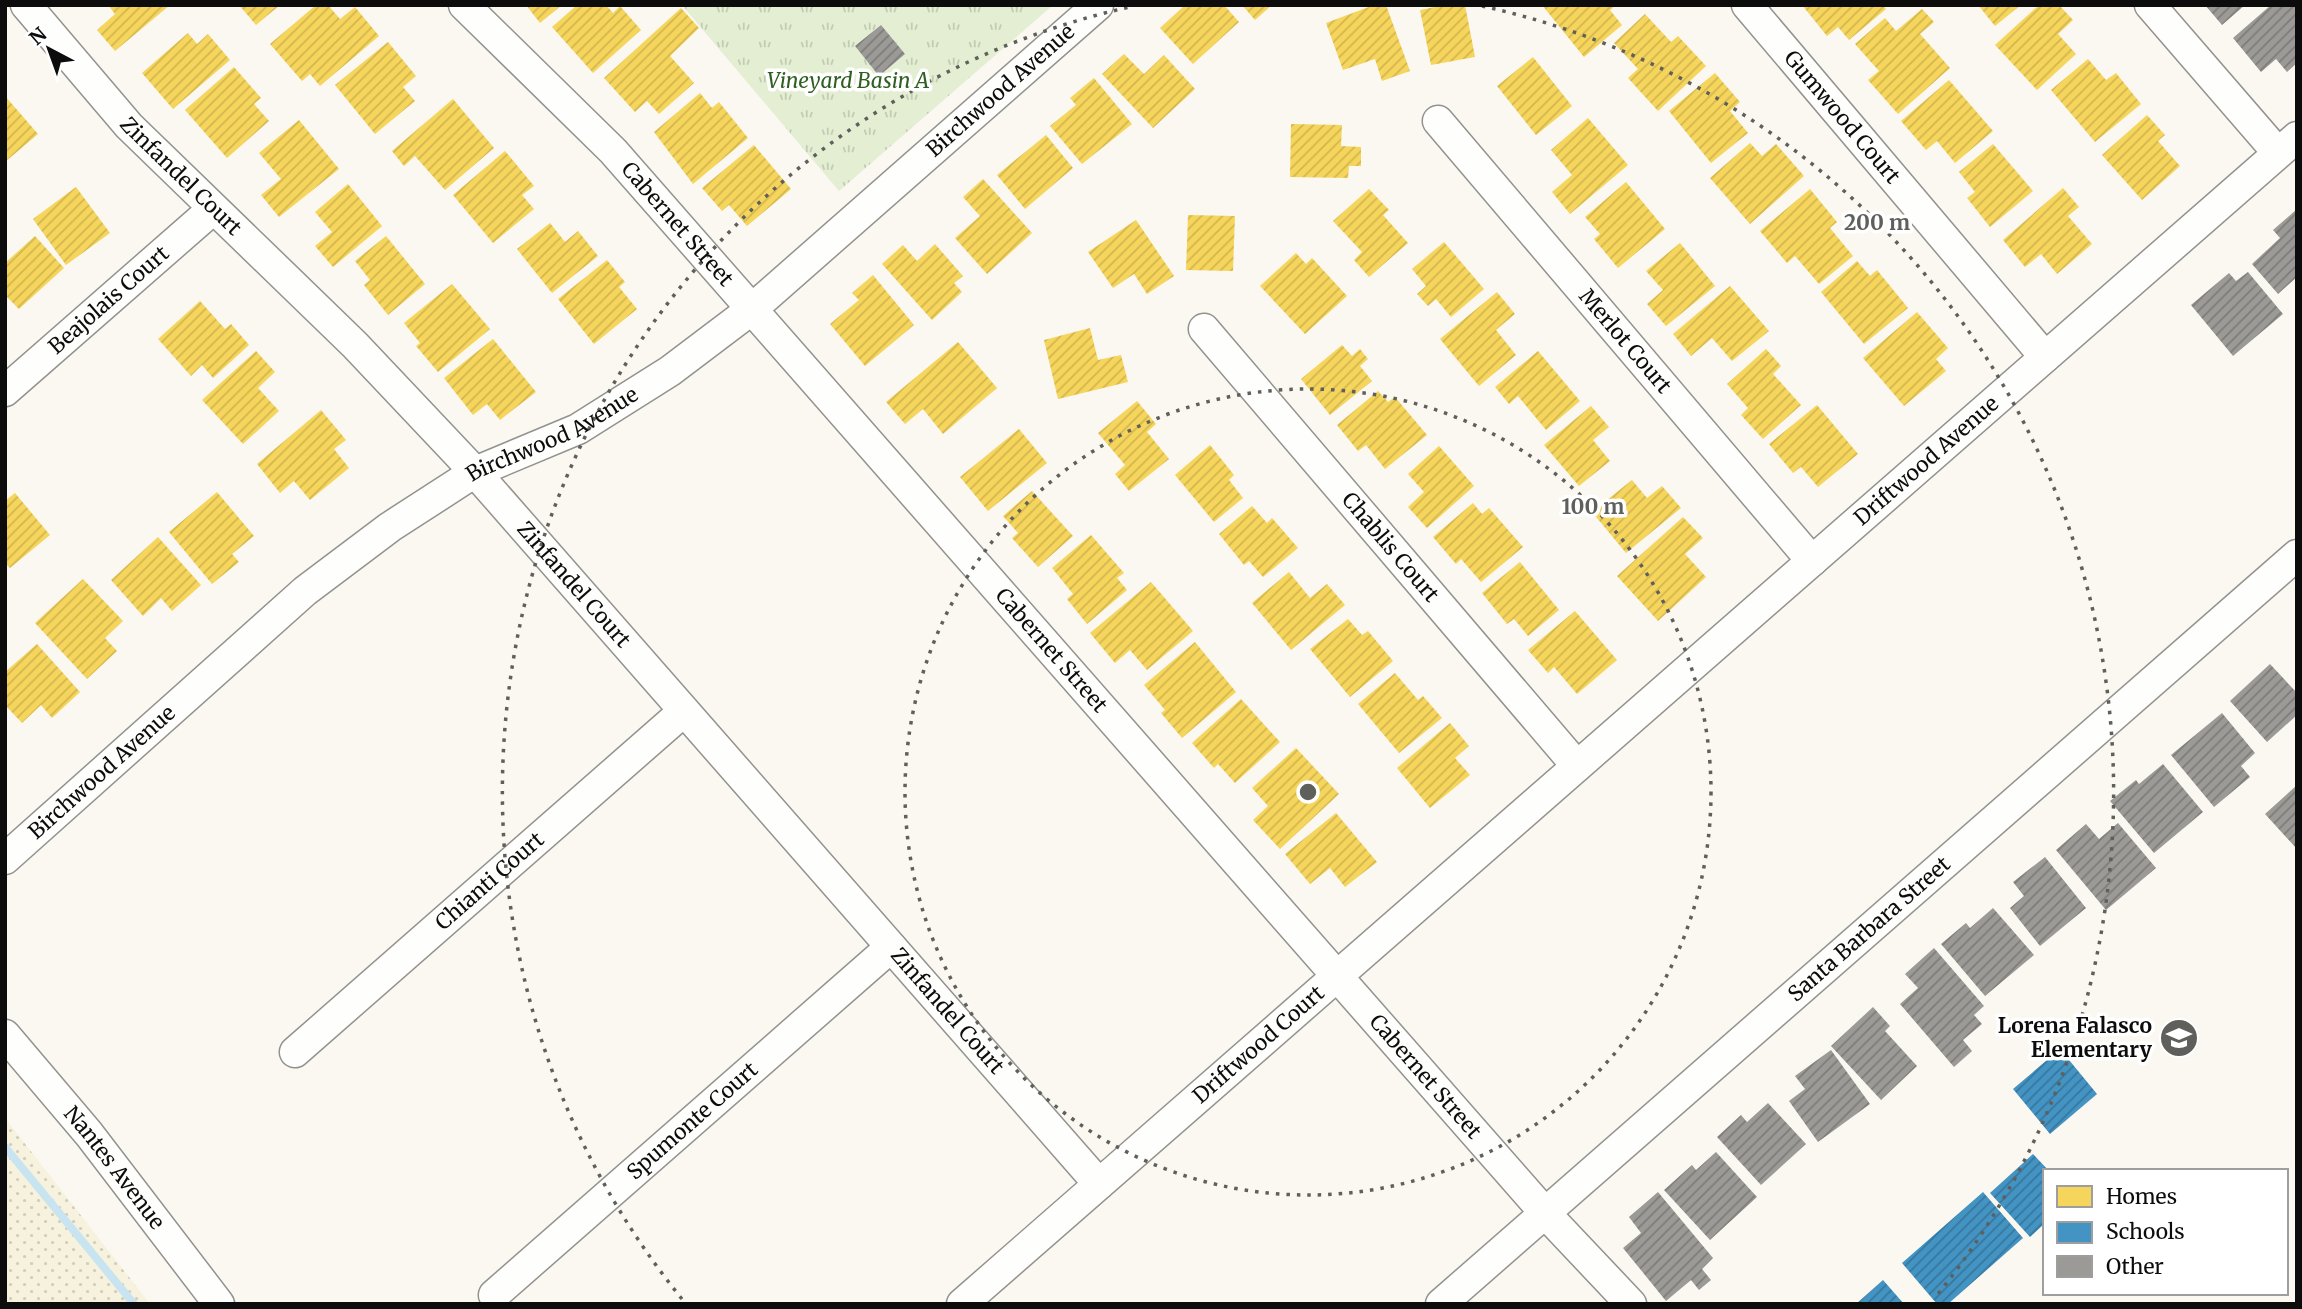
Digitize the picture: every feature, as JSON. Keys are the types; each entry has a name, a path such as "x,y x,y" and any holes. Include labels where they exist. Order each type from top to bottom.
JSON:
{"street":[{"name":"Zinfandel Court","path":"26,5 129,126 355,345 475,472 1099,1184"},
{"name":"Cabernet Street","path":"464,5 613,151 1336,977 1545,1213 1631,1304"},
{"name":"Birchwood Avenue","path":"5,859 304,591 390,527 475,472 578,429 670,371 752,309 1098,5"},
{"name":"Gumwood Court","path":"1746,5 2045,358"},
{"path":"2150,5 2287,145"},
{"name":"Merlot Court","path":"1438,121 1812,561"},
{"name":"Driftwood Avenue","path":"1555,786 2287,145"},
{"name":"Beajolais Court","path":"5,391 214,209"},
{"name":"Chablis Court","path":"1205,329 1577,766"},
{"name":"Santa Barbara Street","path":"1441,1304 2292,568"},
{"name":"Chianti Court","path":"295,1052 684,711"},
{"name":"Driftwood Court","path":"962,1304 1555,786"},
{"name":"Spumonte Court","path":"494,1295 891,947"},
{"name":"Nantes Avenue","path":"5,1035 89,1134 219,1304"}],"shaded area":[{"path":"5,1118 150,1304 5,1304"}],"green space":[{"name":"Vineyard Basin A","path":"682,5 1053,5 839,191"}],"building: Homes":[{"path":"108,5 170,5 115,51 97,30 115,14"},
{"path":"239,5 280,5 256,25"},
{"path":"316,5 328,5 340,19 355,7 379,36 320,86 310,74 302,81 270,44"},
{"path":"526,5 562,5 540,23"},
{"path":"577,5 606,5 613,13 620,6 641,30 593,73 552,27"},
{"path":"1185,5 1224,5 1239,22 1193,64 1160,28"},
{"path":"1242,5 1272,5 1255,20"},
{"path":"1374,5 1386,5 1410,71 1382,81 1375,59 1343,70 1326,23"},
{"path":"1435,5 1465,5 1475,57 1431,65 1420,10"},
{"path":"1542,5 1616,5 1610,10 1622,25 1584,57"},
{"path":"1802,5 1883,5 1886,9 1849,40 1838,27 1827,36"},
{"path":"1978,5 2021,5 1995,26"},
{"path":"2039,5 2059,5 2073,20 2058,34 2076,54 2037,90 1995,45"},
{"path":"681,8 699,28 670,56 694,83 659,114 647,101 635,112 604,78"},
{"path":"1922,9 1934,22 1920,34 1950,68 1898,114 1868,80 1879,71 1855,44 1885,18 1896,31"},
{"path":"1645,14 1671,42 1678,36 1706,66 1658,111 1628,78 1638,69 1614,43"},
{"path":"188,33 197,44 208,34 230,60 173,109 142,73"},
{"path":"388,42 416,76 403,87 415,101 375,134 335,85"},
{"path":"1124,54 1144,74 1164,55 1195,89 1153,128 1102,74"},
{"path":"1533,57 1572,106 1536,135 1497,86"},
{"path":"2088,59 2106,80 2116,73 2141,104 2095,142 2051,90"},
{"path":"234,67 261,98 254,104 269,121 227,158 185,110"},
{"path":"1715,73 1740,102 1730,111 1748,133 1711,163 1669,111"},
{"path":"1094,78 1132,124 1082,164 1050,126 1076,105 1070,98"},
{"path":"1949,80 1993,131 1955,163 1937,141 1926,150 1901,121"},
{"path":"700,93 712,108 719,102 748,138 693,184 654,132"},
{"path":"5,96 38,134 5,162"},
{"path":"453,99 494,148 445,190 415,156 404,166 392,151"},
{"path":"2147,115 2165,135 2158,141 2180,166 2142,200 2102,155"},
{"path":"1588,118 1628,165 1570,214 1552,192 1572,175 1551,150"},
{"path":"299,120 339,169 279,217 261,195 281,179 259,153"},
{"path":"1291,124 1342,125 1341,146 1361,147 1361,166 1349,166 1348,178 1290,177"},
{"path":"1046,135 1073,168 1025,209 997,175"},
{"path":"1750,143 1762,156 1776,144 1804,176 1750,224 1710,178"},
{"path":"1993,144 2033,191 1990,227 1967,198 1975,192 1959,172"},
{"path":"754,145 791,189 747,226 729,205 722,211 702,188"},
{"path":"505,151 534,186 522,195 534,209 493,243 453,195"},
{"path":"983,179 1032,233 987,274 955,238 980,216 963,197"},
{"path":"1626,182 1665,229 1618,268 1594,239 1600,234 1585,217"},
{"path":"348,184 382,226 333,267 315,246 332,232 315,212"},
{"path":"76,187 110,233 66,265 33,219"},
{"path":"2063,188 2079,207 2068,216 2092,244 2057,274 2041,254 2025,267 2003,240"},
{"path":"1369,189 1389,210 1383,215 1408,243 1369,277 1354,260 1362,252 1333,221"},
{"path":"1810,189 1837,222 1830,228 1853,256 1819,284 1795,256 1787,263 1760,231"},
{"path":"1188,215 1235,216 1233,271 1186,270"},
{"path":"1136,220 1174,276 1147,294 1134,274 1113,288 1088,252"},
{"path":"550,223 565,242 578,231 598,256 552,293 517,249"},
{"path":"35,236 64,268 19,309 5,295 5,263"},
{"path":"386,236 425,284 388,315 364,285 370,280 355,261"},
{"path":"1444,242 1484,289 1451,317 1436,299 1428,306 1417,294 1426,286 1412,269"},
{"path":"1680,243 1715,286 1666,326 1647,304 1663,290 1646,271"},
{"path":"935,244 963,276 954,283 962,292 932,320 882,264 903,245 917,261"},
{"path":"1296,253 1306,264 1312,258 1347,296 1305,334 1260,286"},
{"path":"607,260 625,282 619,287 637,309 594,344 558,299"},
{"path":"1857,261 1870,276 1877,270 1908,308 1864,344 1821,292"},
{"path":"873,275 914,325 865,366 830,324 859,300 852,293"},
{"path":"452,284 490,329 438,372 416,346 420,343 404,323"},
{"path":"1730,286 1769,331 1732,361 1712,338 1691,356 1673,334"},
{"path":"1497,292 1515,314 1496,330 1516,355 1479,386 1440,339"},
{"path":"200,301 225,329 231,324 249,345 213,378 202,365 191,376 158,339"},
{"path":"1917,312 1948,348 1936,359 1946,371 1904,406 1863,358"},
{"path":"1090,328 1098,360 1121,355 1128,382 1058,399 1044,340"},
{"path":"493,339 536,392 500,420 487,404 473,415 444,378"},
{"path":"958,342 997,388 943,434 923,409 905,424 886,402"},
{"path":"1342,345 1352,356 1360,349 1368,359 1360,366 1372,381 1330,415 1301,379"},
{"path":"1766,349 1781,366 1773,374 1801,405 1763,439 1741,415 1748,408 1727,384"},
{"path":"256,351 275,372 258,388 279,411 243,444 202,400"},
{"path":"1538,351 1580,401 1546,430 1518,396 1509,404 1495,387"},
{"path":"1378,391 1388,402 1395,397 1427,435 1385,469 1366,445 1358,451 1337,425"},
{"path":"1137,401 1156,424 1147,432 1169,459 1129,491 1115,474 1125,465 1098,433"},
{"path":"1817,405 1858,454 1818,487 1801,467 1793,473 1769,444"},
{"path":"1591,406 1609,427 1593,440 1610,461 1579,486 1544,445"},
{"path":"321,410 346,440 334,449 349,468 310,500 294,481 280,493 257,464"},
{"path":"1019,429 1047,463 988,511 960,477"},
{"path":"1210,445 1234,475 1229,480 1243,498 1214,522 1175,475"},
{"path":"1439,446 1474,486 1427,528 1408,507 1424,492 1408,474"},
{"path":"1632,480 1647,498 1662,486 1681,508 1626,553 1592,512"},
{"path":"1032,491 1073,536 1038,567 1012,538 1018,533 1003,516"},
{"path":"217,492 254,536 232,554 239,562 212,584 169,532"},
{"path":"15,493 50,535 10,568 5,563 5,501"},
{"path":"1473,503 1482,514 1489,508 1523,547 1481,582 1461,559 1456,564 1433,537"},
{"path":"1252,506 1267,523 1272,518 1298,548 1263,577 1249,561 1244,565 1219,534"},
{"path":"1683,517 1703,538 1685,554 1706,577 1658,621 1617,576"},
{"path":"1091,535 1124,573 1117,578 1127,590 1087,624 1067,599 1073,594 1052,568"},
{"path":"158,537 201,585 172,611 161,598 143,616 111,580"},
{"path":"1520,562 1559,610 1528,636 1514,619 1507,624 1482,593"},
{"path":"1289,572 1310,598 1327,584 1345,605 1291,650 1252,603"},
{"path":"83,579 123,621 105,638 117,651 87,679 35,623"},
{"path":"1151,582 1193,631 1147,670 1130,650 1115,663 1090,633"},
{"path":"1575,611 1617,660 1577,694 1554,667 1548,673 1528,650"},
{"path":"1348,619 1362,635 1368,631 1393,661 1350,697 1310,649"},
{"path":"1195,642 1236,692 1182,738 1161,713 1165,710 1144,685"},
{"path":"37,644 80,692 52,718 41,705 22,723 5,705 5,672"},
{"path":"1395,673 1418,700 1423,696 1442,718 1399,753 1358,704"},
{"path":"1241,699 1280,742 1235,783 1218,764 1214,768 1192,743"},
{"path":"1450,723 1469,746 1455,758 1470,775 1430,808 1397,768"},
{"path":"1296,748 1339,794 1280,849 1253,820 1268,806 1252,788"},
{"path":"1336,813 1377,862 1345,887 1330,868 1310,884 1285,854"}],"building: Schools":[{"path":"2060,1049 2097,1094 2050,1134 2013,1089"},
{"path":"2033,1154 2047,1169 2043,1169 2043,1225 2030,1237 1990,1193"},
{"path":"1983,1192 2023,1238 1948,1304 1937,1304 1902,1263"},
{"path":"1883,1280 1904,1304 1856,1304"}],"building: Other":[{"path":"2205,5 2245,5 2222,25"},
{"path":"2271,5 2297,5 2297,63 2287,72 2276,59 2261,72 2233,38"},
{"path":"881,25 905,54 879,76 855,46"},
{"path":"2297,209 2297,277 2278,294 2252,264 2280,238 2273,230"},
{"path":"2248,272 2283,314 2233,356 2191,305 2229,273 2236,281"},
{"path":"2270,664 2297,693 2297,715 2267,742 2230,701"},
{"path":"2222,713 2255,753 2241,766 2250,777 2214,807 2171,755"},
{"path":"2163,764 2203,812 2154,853 2110,801 2136,780 2139,784"},
{"path":"2297,785 2297,849 2265,814"},
{"path":"2118,823 2156,868 2106,910 2056,850 2086,824 2099,839"},
{"path":"2045,857 2086,908 2040,946 2010,908 2024,896 2013,882"},
{"path":"1993,908 2034,955 1985,996 1941,944 1966,923 1970,928"},
{"path":"1934,948 1984,1006 1974,1015 1982,1024 1963,1040 1972,1051 1954,1067 1900,1004 1918,988 1905,974"},
{"path":"1873,1007 1890,1026 1885,1031 1917,1066 1881,1100 1831,1046"},
{"path":"1831,1050 1870,1104 1818,1142 1789,1101 1805,1089 1795,1076"},
{"path":"1768,1103 1806,1144 1761,1185 1717,1137 1741,1115 1747,1122"},
{"path":"1716,1152 1757,1197 1710,1240 1664,1190 1692,1165 1696,1170"},
{"path":"1658,1192 1713,1258 1702,1269 1711,1280 1699,1290 1691,1280 1666,1301 1623,1248 1641,1233 1629,1217"}],"waterway":[{"path":"5,1147 134,1304"}],"place":[{"name":"Lorena Falasco Elementary","path":"2179,1038"}]}
